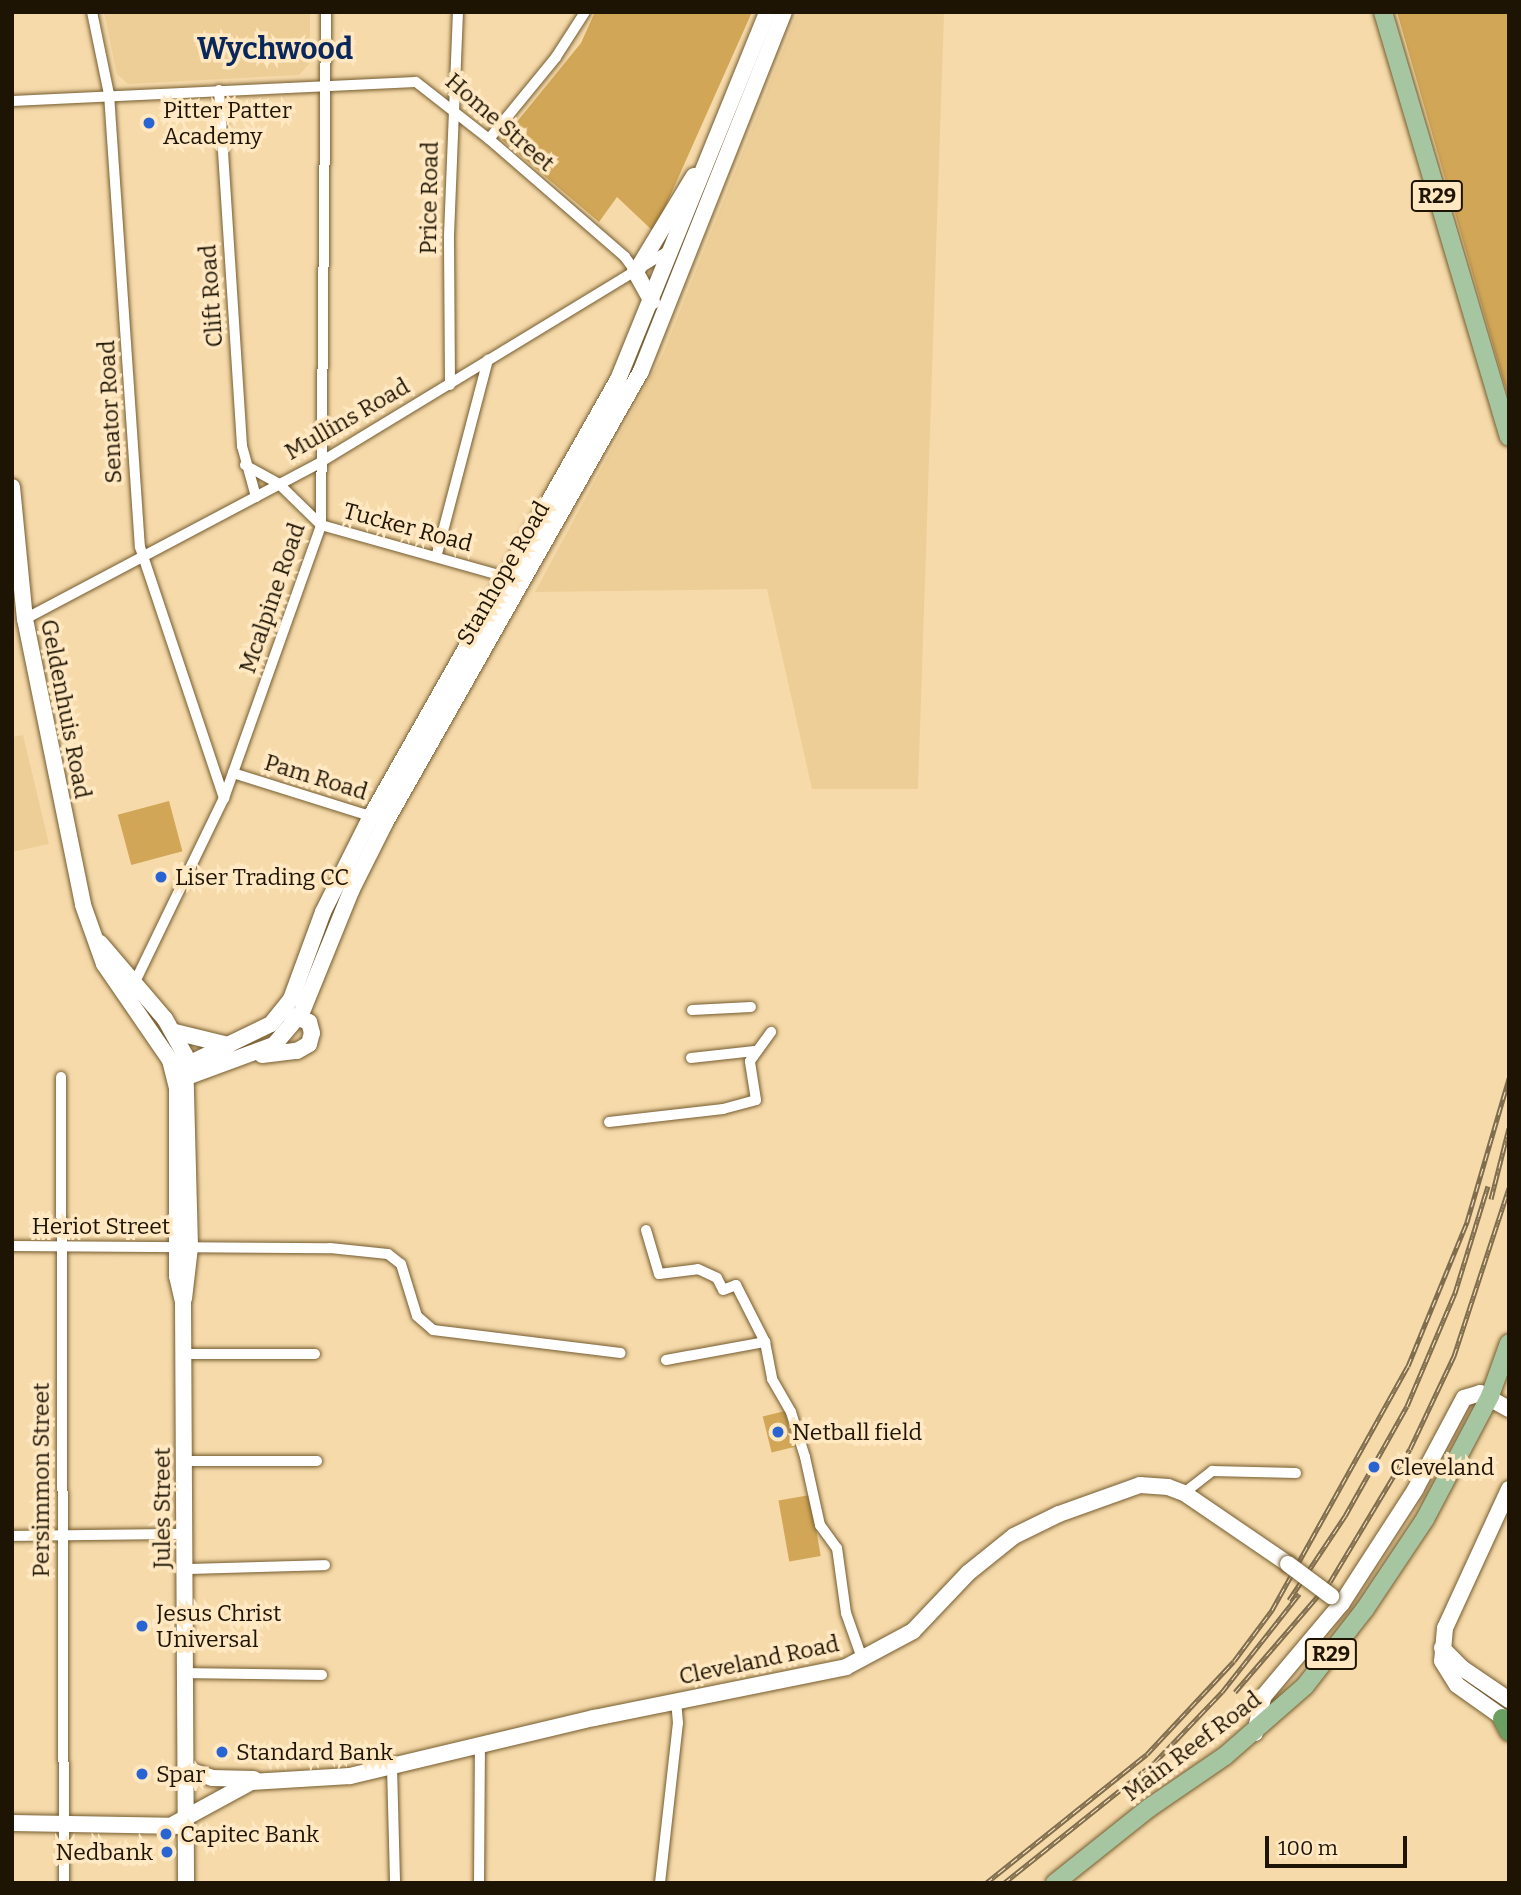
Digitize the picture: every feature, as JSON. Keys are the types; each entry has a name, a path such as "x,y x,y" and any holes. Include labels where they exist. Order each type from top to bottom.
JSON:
{"main road":[{"name":"Stanhope Road","path":"516,580 617,382 652,302 767,12"},
{"name":"Stanhope Road","path":"281,1013 337,879 378,819 641,371 785,12"},
{"name":"R29","path":"1383,12 1509,437"},
{"path":"652,302 636,271 724,124"},
{"name":"R29","path":"1492,379 1509,412"},
{"name":"Geldenhuis Road","path":"12,486 19,623 79,891 93,936 125,999 181,1073"},
{"name":"Stanhope Road","path":"181,1073 245,1057 284,1038 299,1017 378,819"},
{"path":"337,879 352,889"},
{"name":"Geldenhuis Road","path":"93,936 175,1032 181,1073"},
{"path":"181,1073 228,1045 271,1024 281,1013 299,1017 312,1029 306,1047 245,1057"},
{"path":"175,1032 228,1045"},
{"name":"Jules Street","path":"181,1073 185,1461 185,1769 182,1822 187,1883"},
{"name":"Main Reef Road","path":"1055,1883 1255,1733 1305,1686 1366,1609 1425,1519 1490,1396 1509,1343"},
{"path":"1255,1733 1263,1697 1337,1600 1415,1490 1459,1405 1473,1393 1490,1396 1509,1409"},
{"name":"Cleveland Road","path":"185,1769 212,1778 264,1781 334,1779 676,1700 813,1675 863,1661 913,1631 982,1560 1037,1523 1140,1485 1168,1487 1184,1493 1337,1600"},
{"path":"1507,1718 1451,1679 1442,1661 1442,1648 1446,1628 1509,1489"},
{"path":"12,1823 182,1822 264,1781"}],"street":[{"name":"Senator Road","path":"92,12 109,94 142,559 224,798"},
{"name":"Mcalpine Road","path":"125,999 224,798 321,525 326,12"},
{"name":"Price Road","path":"450,385 458,12"},
{"path":"489,139 556,57 585,12"},
{"name":"Home Street","path":"12,101 109,94 416,82 489,139 625,257 636,271"},
{"name":"Clift Road","path":"219,90 244,465 256,497"},
{"name":"Mullins Road","path":"19,623 321,463 674,247 697,236"},
{"path":"437,554 488,360"},
{"path":"244,465 279,484 321,525"},
{"name":"Tucker Road","path":"321,525 437,554 516,580"},
{"name":"Pam Road","path":"233,774 378,819"},
{"path":"692,1010 751,1007"},
{"path":"608,1122 723,1109 756,1100 750,1061 771,1032"},
{"path":"691,1058 755,1051"},
{"name":"Persimmon Street","path":"61,1077 64,1883"},
{"path":"646,1230 659,1274 698,1269 717,1278 723,1290 736,1285 765,1342 772,1379 791,1412 805,1457 820,1525 837,1548 846,1613 863,1661"},
{"name":"Heriot Street","path":"12,1247 330,1248 388,1254 401,1264 416,1317 433,1330 621,1353"},
{"path":"666,1360 765,1342"},
{"path":"184,1354 315,1354"},
{"path":"185,1461 317,1461"},
{"path":"1184,1493 1212,1471 1296,1473"},
{"path":"12,1536 185,1534"},
{"path":"185,1569 325,1566"},
{"path":"185,1673 322,1675"},
{"path":"660,1883 678,1723 676,1700"},
{"path":"480,1745 480,1883"},
{"path":"392,1766 395,1883"}],"shaded area":[{"path":"104,12 310,12 310,63 299,75 128,84 117,74"},
{"path":"595,12 752,12 654,232 617,197 599,222 502,140 581,43"},
{"path":"798,12 944,12 918,789 812,789 767,589 535,592 663,354"},
{"path":"1397,12 1509,12 1509,400"},
{"path":"23,735 49,844 12,852 12,737"},
{"path":"169,801 182,851 131,865 118,815"},
{"name":"Netball field","path":"785,1411 794,1447 772,1452 763,1417"},
{"path":"810,1495 821,1556 789,1562 778,1501"}],"railway":[{"path":"986,1883 1147,1754 1234,1661 1272,1610 1408,1366 1467,1222 1509,1078"},
{"path":"1491,1199 1509,1128"},
{"path":"1289,1600 1345,1516 1407,1406 1455,1293 1488,1186"},
{"path":"1235,1692 1330,1582 1410,1449 1454,1356 1509,1188"},
{"path":"1004,1883 1155,1762 1222,1692 1299,1594"}],"place":[{"name":"Pitter Patter Academy","path":"149,123"},
{"name":"Liser Trading CC","path":"161,877"},
{"name":"Netball field","path":"778,1432"},
{"name":"Cleveland","path":"1374,1467"},
{"name":"Jesus Christ Universal","path":"142,1626"},
{"name":"Standard Bank","path":"222,1752"},
{"name":"Spar","path":"142,1774"},
{"name":"Capitec Bank","path":"166,1834"},
{"name":"Nedbank","path":"167,1852"}],"district":[{"name":"Wychwood","path":"275,49"}]}
